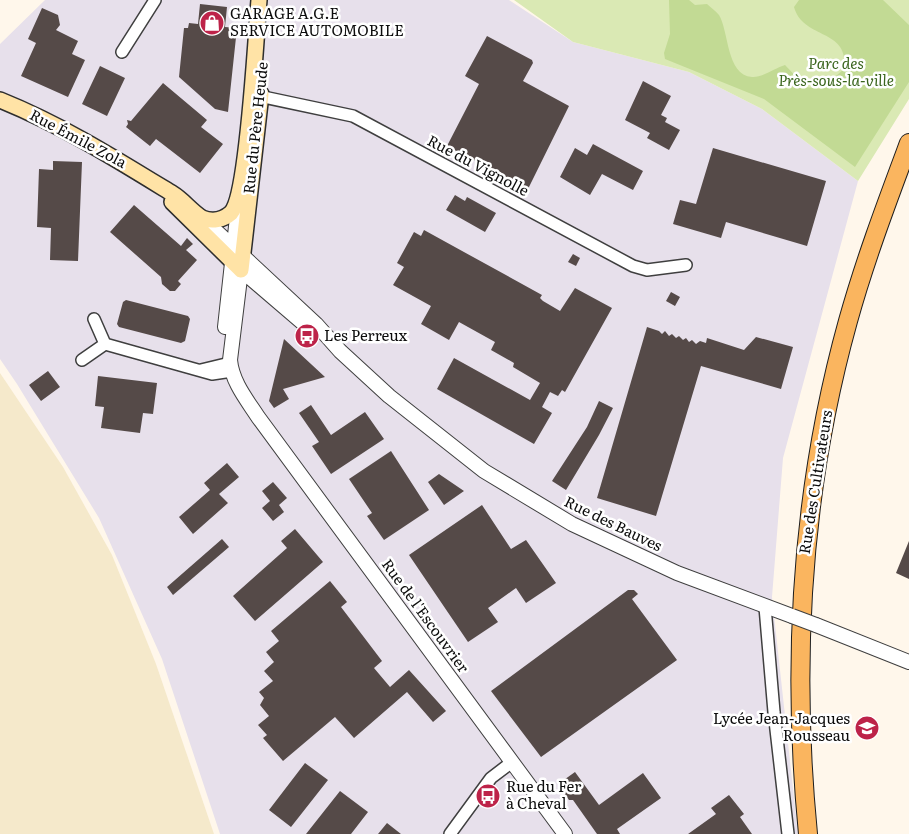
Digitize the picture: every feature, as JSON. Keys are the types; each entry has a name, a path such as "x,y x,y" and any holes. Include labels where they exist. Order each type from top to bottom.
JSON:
{"main road":[{"name":"Rue du Père Heude","path":"240,195 256,96 259,0"},
{"name":"Rue du Père Heude","path":"235,255 268,0"},
{"name":"Rue Émile Zola","path":"0,100 71,132 182,200 201,217"},
{"name":"Rue des Cultivateurs","path":"808,834 801,746 799,652 802,579 812,496 831,390 848,322 869,252 909,143"},
{"name":"Rue des Cultivateurs","path":"817,834 808,725 808,657 811,578 819,506 837,403 850,346 879,248 909,167"},
{"name":"Rue Émile Zola","path":"154,183 185,217 235,255"},
{"path":"201,217 212,220 224,217 232,211 240,195"}],"street":[{"path":"122,52 155,0"},
{"name":"Rue du Vignolle","path":"256,96 353,116 633,266 647,270 686,265"},
{"name":"Rue du Père Heude","path":"235,255 240,195"},
{"name":"Rue Émile Zola","path":"201,217 235,255"},
{"path":"227,368 236,305 233,293 235,255"},
{"path":"227,368 235,255"},
{"name":"Rue des Bauves","path":"235,255 264,292 340,351 424,426 484,471 521,495 572,524 676,573 909,662"},
{"name":"Rue des Bauves","path":"235,255 316,324 340,351"},
{"path":"236,305 249,293 264,292"},
{"path":"94,319 106,344"},
{"path":"82,360 106,344 201,370 227,368"},
{"name":"Rue de l'Escouvrier","path":"227,368 258,417 565,834"},
{"path":"765,607 774,712 788,834"},
{"path":"450,834 491,778 512,762"}],"shaded area":[{"path":"45,0 509,0 573,42 689,72 762,109 858,181 783,458 772,597 798,834 220,834 162,659 99,518 0,359 0,44"},
{"path":"0,373 63,467 112,555 156,664 214,834 0,834"}],"green space":[{"name":"Parc des Près-sous-la-ville","path":"514,0 909,0 909,99 858,181 762,109 689,72 573,42"},
{"path":"669,0 689,0 695,5 707,4 716,12 722,22 733,61 737,69 744,74 756,77 785,65 806,87 821,89 844,69 844,56 840,47 833,40 806,25 794,7 799,0 883,0 909,25 909,82 855,167 764,99 665,59 664,53 670,34"}],"building":[{"path":"200,4 227,7 225,27 237,28 228,112 215,109 179,77 184,28 188,28 189,23 198,24"},
{"path":"42,8 58,15 60,25 56,30 78,41 72,54 85,60 68,97 21,76 36,43 28,39"},
{"path":"487,36 532,60 533,63 523,81 569,106 528,189 447,146 479,84 465,76"},
{"path":"100,66 125,78 107,116 82,104"},
{"path":"643,81 671,96 661,115 667,118 665,122 680,130 669,150 647,138 650,133 625,120"},
{"path":"163,83 207,120 201,127 223,144 200,173 156,139 150,146 126,127 128,124 127,120 131,121"},
{"path":"593,144 643,171 633,190 602,174 590,195 560,177 575,148 587,155"},
{"path":"713,148 826,181 807,246 726,222 721,238 673,224 680,200 696,204"},
{"path":"53,161 82,162 78,261 50,260 51,228 37,227 39,169 53,170"},
{"path":"455,195 465,201 467,197 496,213 485,232 446,210"},
{"path":"134,205 181,246 187,238 193,244 186,250 197,260 178,281 181,284 175,291 170,291 162,284 161,277 110,232"},
{"path":"424,230 542,295 540,298 543,301 560,311 575,288 612,308 565,392 562,390 558,396 550,392 542,407 552,413 534,444 437,389 454,358 530,400 540,383 513,367 514,363 491,350 495,342 459,322 449,340 421,324 431,306 393,285 404,267 397,263 414,232 421,236"},
{"path":"573,254 580,258 576,266 568,262"},
{"path":"671,292 680,297 675,306 666,301"},
{"path":"126,300 188,316 190,319 185,341 181,343 119,327 117,324 123,302"},
{"path":"647,327 662,334 665,331 669,336 672,334 676,338 679,336 683,340 686,338 689,342 692,340 696,344 700,341 706,343 707,338 744,350 756,337 793,347 781,389 701,366 656,516 597,498"},
{"path":"284,339 325,377 283,389 289,399 274,408 269,401"},
{"path":"48,371 60,387 41,401 29,385"},
{"path":"98,376 157,383 153,414 143,413 140,433 101,428 104,407 95,406"},
{"path":"599,401 613,408 566,490 552,481 587,427"},
{"path":"311,405 331,435 365,412 384,439 331,474 312,446 319,442 299,413"},
{"path":"391,451 429,510 384,540 367,516 372,513 349,479"},
{"path":"227,463 239,477 219,494 228,503 193,534 179,517 210,490 204,483"},
{"path":"439,474 464,491 444,505 428,482"},
{"path":"273,482 287,498 279,505 284,512 273,521 262,508 270,501 262,491"},
{"path":"482,505 511,549 526,540 556,583 526,603 516,588 488,608 498,622 468,642 409,555"},
{"path":"295,529 323,562 255,621 233,596 287,548 281,541"},
{"path":"222,539 229,547 173,595 167,587"},
{"path":"909,541 909,579 896,573"},
{"path":"330,581 347,602 341,607 382,661 374,668 390,687 409,670 446,711 433,722 407,692 354,738 335,717 283,761 263,738 267,735 258,725 269,716 260,705 264,698 259,692 273,681 264,671 274,662 266,652 279,641 271,631"},
{"path":"628,590 634,590 638,594 632,599 677,660 541,757 491,691"},
{"path":"305,763 328,780 291,827 269,810"},
{"path":"575,772 599,805 643,773 661,798 617,829 620,834 597,834 573,800 569,800 564,793 566,791 561,782"},
{"path":"340,791 368,812 351,834 306,834"},
{"path":"729,795 744,814 740,817 752,834 688,834 716,814 711,808"},
{"path":"387,823 401,834 378,834"}],"place":[{"name":"GARAGE A.G.E SERVICE AUTOMOBILE","path":"212,23"},
{"name":"Les Perreux","path":"307,336"},
{"name":"Lycée Jean-Jacques Rousseau","path":"867,728"},
{"name":"Rue du Fer à Cheval","path":"488,796"}]}
